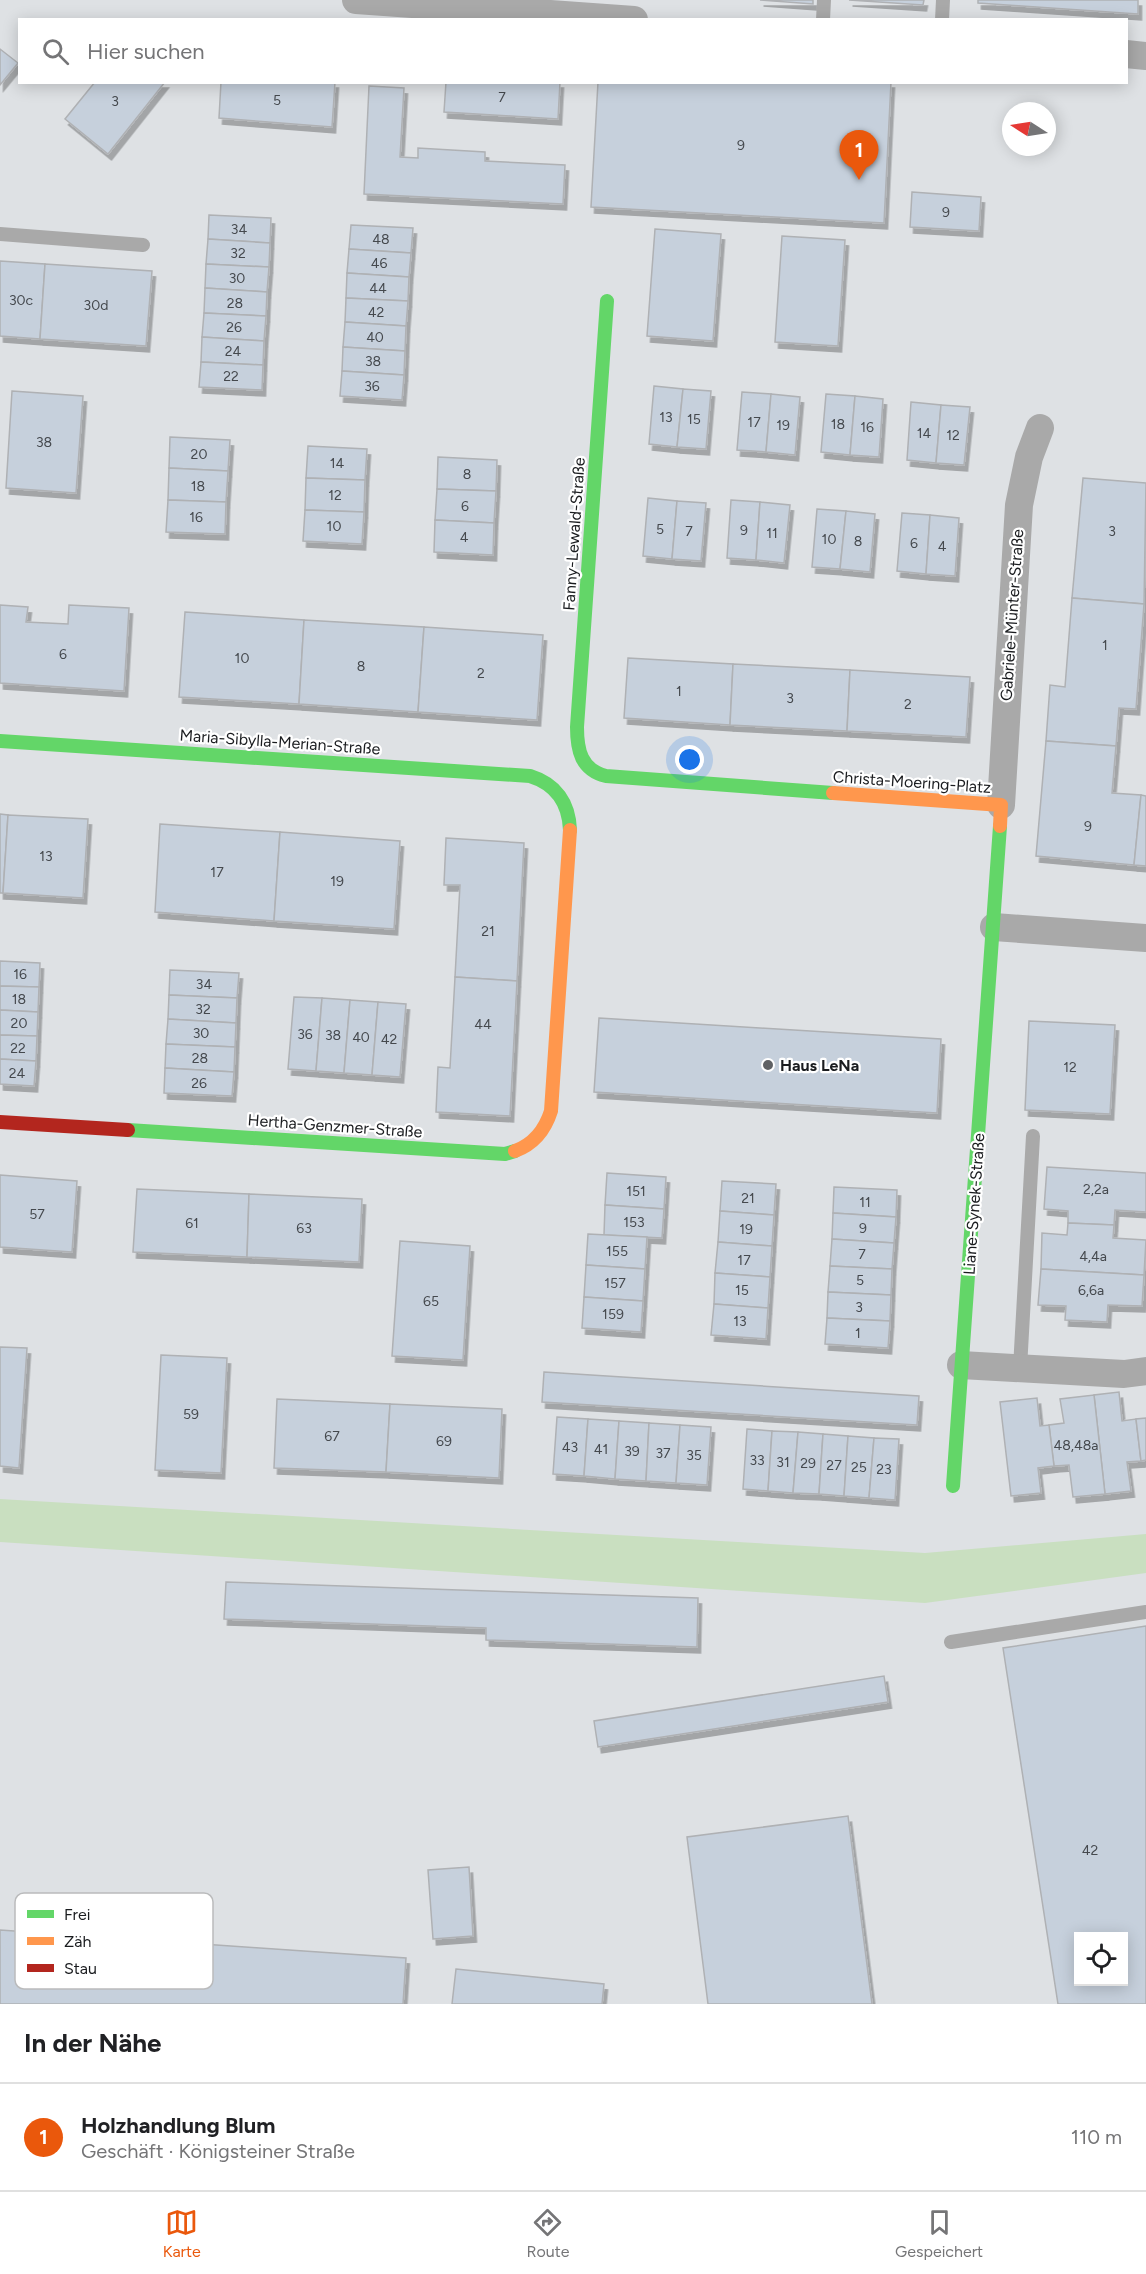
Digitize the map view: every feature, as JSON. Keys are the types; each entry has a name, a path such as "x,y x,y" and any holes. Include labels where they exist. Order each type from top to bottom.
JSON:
{"street":[{"path":"356,0 606,18"},
{"path":"1128,54 1146,56"},
{"name":"Fanny-Lewald-Straße","path":"586,766 578,752 577,727 607,301"},
{"name":"Gabriele-Münter-Straße","path":"1000,805 1019,505 1029,458 1040,429"},
{"name":"Maria-Sibylla-Merian-Straße","path":"0,741 495,773 530,776 544,780 556,788 567,808 570,827 558,1015"},
{"name":"Christa-Moering-Platz","path":"586,766 593,772 606,776 1000,805 986,1042"},
{"path":"994,927 1146,938"},
{"name":"Hertha-Genzmer-Straße","path":"0,1122 505,1154 518,1152 536,1138 547,1125 558,1015"},
{"name":"Liane-Synek-Straße","path":"953,1485 986,1042"},
{"path":"961,1365 1124,1374 1146,1371"}],"lane":[{"path":"823,18 824,0"},
{"path":"942,18 943,0"},
{"path":"0,234 143,245"},
{"path":"1020,1368 1033,1136"},
{"path":"951,1642 1146,1612"}],"green space":[{"path":"0,1499 925,1553 1146,1534 1146,1573 925,1603 0,1542"}],"building":[{"path":"760,0 813,0 813,4"},
{"path":"849,0 924,0 923,5"},
{"path":"978,0 1138,0 1138,14 978,3"},
{"path":"0,49 18,63 0,85"},
{"path":"93,84 163,84 108,154 65,119"},
{"path":"221,84 335,84 332,127 219,118"},
{"path":"446,84 560,84 558,119 444,112"},
{"path":"598,84 891,84 884,223 591,207"},
{"path":"369,86 404,88 400,157 418,158 418,148 485,152 485,161 565,165 563,204 364,194"},
{"path":"912,192 981,197 979,231 910,227"},
{"path":"209,215 271,218 270,243 208,239"},
{"path":"351,225 413,228 411,253 349,249"},
{"path":"655,229 721,234 713,341 647,336"},
{"path":"782,236 845,240 838,346 775,342"},
{"path":"208,239 270,243 269,267 206,264"},
{"path":"349,249 411,253 409,277 347,273"},
{"path":"0,261 45,264 40,339 0,336"},
{"path":"45,264 152,271 146,346 40,339"},
{"path":"206,264 269,267 267,292 205,288"},
{"path":"347,273 409,277 408,301 346,298"},
{"path":"205,288 267,292 266,316 204,313"},
{"path":"346,298 408,301 406,326 345,322"},
{"path":"204,313 266,316 264,341 202,337"},
{"path":"345,322 406,326 405,351 343,347"},
{"path":"202,337 264,341 263,365 201,362"},
{"path":"343,347 405,351 404,375 342,371"},
{"path":"201,362 263,365 262,390 199,387"},
{"path":"342,371 404,375 402,400 340,396"},
{"path":"654,386 683,389 677,447 649,444"},
{"path":"683,389 711,391 706,449 677,447"},
{"path":"12,391 83,396 76,493 6,488"},
{"path":"742,392 771,394 766,452 737,450"},
{"path":"771,394 800,397 795,455 766,452"},
{"path":"826,394 855,396 850,455 821,452"},
{"path":"855,396 883,399 879,457 850,455"},
{"path":"911,402 941,405 936,463 907,460"},
{"path":"941,405 970,407 964,465 936,463"},
{"path":"170,437 230,440 228,471 169,468"},
{"path":"308,446 367,449 365,480 306,478"},
{"path":"438,457 497,460 496,491 437,489"},
{"path":"169,468 228,471 226,502 168,500"},
{"path":"306,478 365,480 364,512 305,510"},
{"path":"1083,478 1146,483 1144,604 1072,598"},
{"path":"437,489 496,491 494,523 435,520"},
{"path":"648,498 677,501 672,559 643,556"},
{"path":"168,500 226,502 225,534 166,532"},
{"path":"731,500 760,502 756,560 727,558"},
{"path":"677,501 706,503 701,561 672,559"},
{"path":"760,502 790,505 784,563 756,560"},
{"path":"817,509 846,511 840,569 812,567"},
{"path":"305,510 364,512 362,544 303,541"},
{"path":"846,511 875,514 870,572 840,569"},
{"path":"902,513 930,515 926,574 897,571"},
{"path":"930,515 959,518 955,576 926,574"},
{"path":"435,520 494,523 493,555 434,552"},
{"path":"1072,598 1144,604 1136,709 1119,708 1116,746 1046,741 1050,685 1065,687"},
{"path":"0,605 28,607 26,622 68,624 69,605 129,608 124,691 0,683"},
{"path":"185,612 304,620 299,704 179,697"},
{"path":"304,620 424,627 418,712 299,704"},
{"path":"424,627 543,635 537,720 418,712"},
{"path":"628,658 733,664 730,725 624,718"},
{"path":"733,664 850,670 847,731 730,725"},
{"path":"850,670 970,677 966,737 847,731"},
{"path":"1046,741 1116,746 1112,793 1141,795 1134,865 1036,856"},
{"path":"1141,795 1146,796 1146,866 1134,865"},
{"path":"0,814 8,815 3,893 0,893"},
{"path":"8,815 88,819 83,898 3,893"},
{"path":"160,824 280,832 274,921 155,912"},
{"path":"280,832 400,841 394,929 274,921"},
{"path":"446,838 524,843 517,981 455,977 460,885 444,885"},
{"path":"0,961 40,963 39,987 0,986"},
{"path":"170,970 239,973 237,998 169,995"},
{"path":"455,977 517,981 510,1116 436,1112 438,1067 450,1068"},
{"path":"0,986 39,987 38,1012 0,1010"},
{"path":"169,995 237,998 236,1023 168,1019"},
{"path":"294,997 322,998 316,1071 288,1069"},
{"path":"322,998 350,1000 344,1073 316,1071"},
{"path":"350,1000 378,1002 372,1075 344,1073"},
{"path":"378,1002 406,1004 400,1077 372,1075"},
{"path":"0,1010 38,1012 37,1036 0,1035"},
{"name":"Haus LeNa","path":"599,1018 941,1039 937,1113 594,1092"},
{"path":"168,1019 236,1023 235,1047 166,1044"},
{"path":"1029,1021 1115,1025 1110,1114 1025,1110"},
{"path":"0,1035 37,1036 36,1061 0,1059"},
{"path":"166,1044 235,1047 234,1072 165,1068"},
{"path":"0,1059 36,1061 34,1086 0,1084"},
{"path":"165,1068 234,1072 232,1096 164,1093"},
{"path":"1047,1167 1146,1173 1146,1212 1115,1210 1114,1225 1068,1223 1068,1211 1044,1209"},
{"path":"607,1173 666,1177 664,1209 605,1205"},
{"path":"0,1175 77,1181 72,1252 0,1247"},
{"path":"722,1181 776,1184 774,1215 720,1211"},
{"path":"834,1187 897,1190 896,1217 833,1213"},
{"path":"137,1189 249,1194 247,1257 133,1252"},
{"path":"249,1194 362,1199 359,1262 247,1257"},
{"path":"605,1205 664,1209 662,1238 604,1235"},
{"path":"720,1211 774,1215 772,1246 718,1242"},
{"path":"833,1213 896,1217 894,1243 832,1239"},
{"path":"1068,1223 1114,1225 1113,1238 1146,1240 1144,1275 1041,1269 1042,1233 1067,1235"},
{"path":"588,1234 647,1237 645,1269 586,1265"},
{"path":"832,1239 894,1243 892,1269 830,1266"},
{"path":"400,1241 470,1246 463,1360 392,1356"},
{"path":"718,1242 772,1246 770,1277 715,1273"},
{"path":"586,1265 645,1269 643,1301 584,1297"},
{"path":"830,1266 892,1269 891,1295 828,1292"},
{"path":"1041,1269 1144,1275 1142,1306 1108,1305 1107,1322 1065,1320 1066,1306 1038,1305"},
{"path":"715,1273 770,1277 768,1308 714,1304"},
{"path":"828,1292 891,1295 890,1321 827,1318"},
{"path":"584,1297 643,1301 641,1332 582,1328"},
{"path":"714,1304 768,1308 766,1339 711,1335"},
{"path":"827,1318 890,1321 888,1348 825,1344"},
{"path":"0,1347 27,1348 19,1468 0,1466"},
{"path":"161,1355 227,1358 221,1473 155,1470"},
{"path":"544,1372 919,1396 917,1425 542,1402"},
{"path":"1119,1392 1122,1421 1136,1419 1141,1461 1127,1462 1131,1491 1105,1494 1094,1395"},
{"path":"1094,1395 1105,1494 1073,1497 1069,1465 1054,1466 1049,1425 1064,1423 1060,1399"},
{"path":"1037,1398 1040,1426 1049,1425 1054,1466 1038,1468 1041,1493 1011,1496 1000,1402"},
{"path":"277,1399 390,1404 386,1472 274,1468"},
{"path":"390,1404 502,1409 499,1478 386,1472"},
{"path":"557,1417 588,1419 584,1476 553,1474"},
{"path":"1146,1418 1146,1460 1141,1461 1136,1419"},
{"path":"588,1419 619,1421 615,1479 584,1476"},
{"path":"619,1421 649,1423 646,1481 615,1479"},
{"path":"649,1423 680,1425 676,1483 646,1481"},
{"path":"680,1425 711,1427 707,1485 676,1483"},
{"path":"747,1429 772,1431 768,1491 743,1489"},
{"path":"772,1431 798,1432 793,1493 768,1491"},
{"path":"798,1432 823,1434 819,1494 793,1493"},
{"path":"823,1434 848,1436 844,1496 819,1494"},
{"path":"848,1436 874,1438 869,1498 844,1496"},
{"path":"874,1438 899,1439 895,1500 869,1498"},
{"path":"226,1582 698,1598 697,1647 486,1640 486,1628 224,1619"},
{"path":"1146,1626 1146,2004 1058,2004 1003,1648"},
{"path":"884,1676 888,1702 598,1747 594,1721"},
{"path":"848,1816 872,2004 708,2004 687,1837"},
{"path":"469,1867 473,1936 433,1939 428,1870"},
{"path":"0,1930 15,1931 15,1989 213,1989 213,1945 406,1958 403,2004 0,2004"},
{"path":"456,1969 604,1984 602,2004 452,2004"}],"traffic: fast":[{"path":"607,301 577,727 582,758 591,769 606,776 833,793"},
{"path":"0,741 530,776 554,789 564,803 570,830"},
{"path":"953,1486 1000,826"},
{"path":"128,1130 505,1154 515,1151"}],"traffic: slow":[{"path":"833,793 1001,805 1000,826"},
{"path":"515,1151 538,1136 551,1111 570,830"}],"traffic: jam":[{"path":"0,1122 128,1130"}],"place":[{"name":"Holzhandlung Blum","path":"859,180"},
{"name":"Haus LeNa","path":"768,1065"}]}
